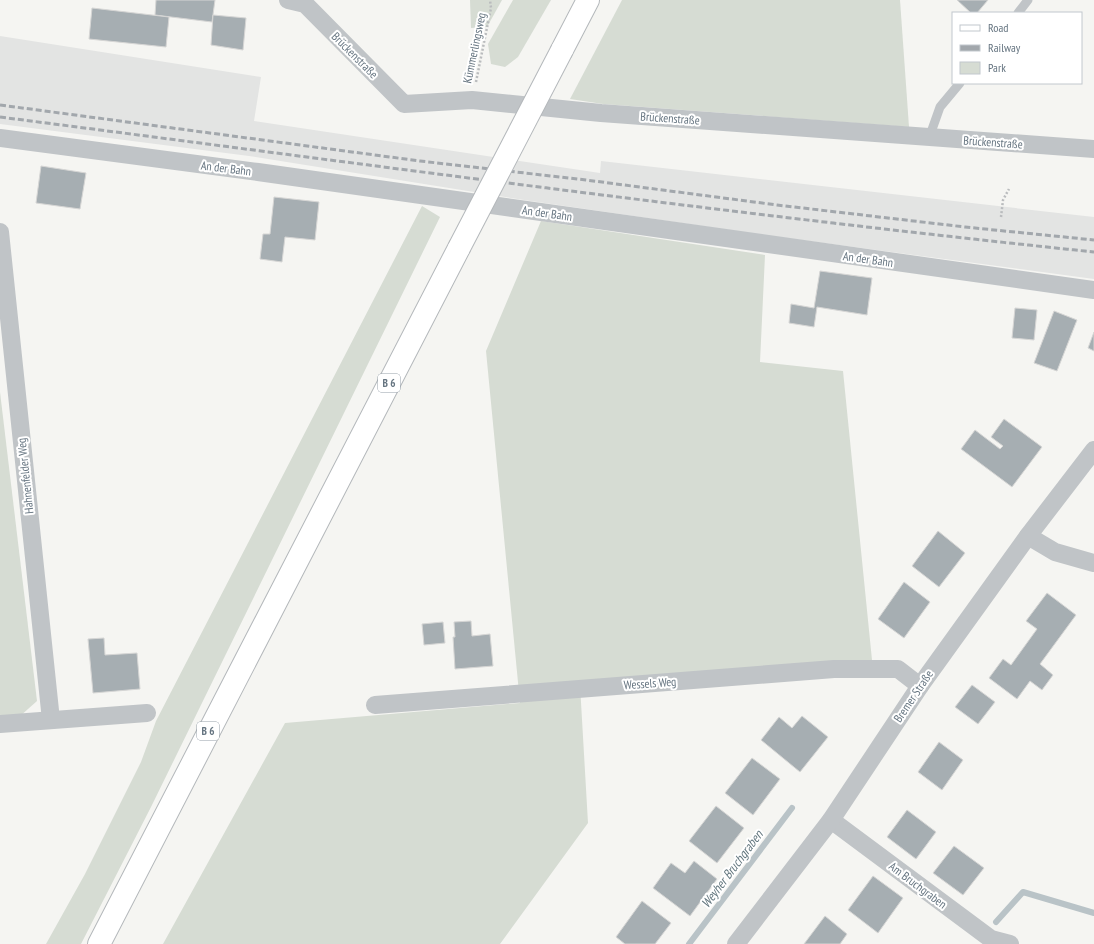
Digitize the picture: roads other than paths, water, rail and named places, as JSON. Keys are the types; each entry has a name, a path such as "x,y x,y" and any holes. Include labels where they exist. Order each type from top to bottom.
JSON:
{"main road":[{"name":"B 6","path":"99,944 588,0"}],"street":[{"name":"Brückenstraße","path":"288,0 305,4 404,104 472,100 601,113 1094,149"},
{"name":"An der Bahn","path":"0,138 258,172 1094,290"},
{"name":"Hahnenfelder Weg","path":"0,232 51,720"},
{"name":"Bremer Straße","path":"736,944 830,820 920,686 1028,536 1094,450"},
{"path":"1028,536 1055,552 1094,563"},
{"name":"Wessels Weg","path":"375,705 834,669 898,669 920,686"},
{"path":"0,724 147,713"},
{"name":"Am Bruchgraben","path":"830,820 991,939 1010,944"}],"lane":[{"path":"1019,12 1028,0"},
{"path":"930,138 940,107 959,84"}],"waterway":[{"name":"Weyher Bruchgraben","path":"689,944 792,808"},
{"path":"996,922 1023,892 1094,913"}],"railway":[{"path":"0,105 420,161 586,180 777,205 965,227 1094,240"},
{"path":"0,117 683,205 1094,252"}]}
